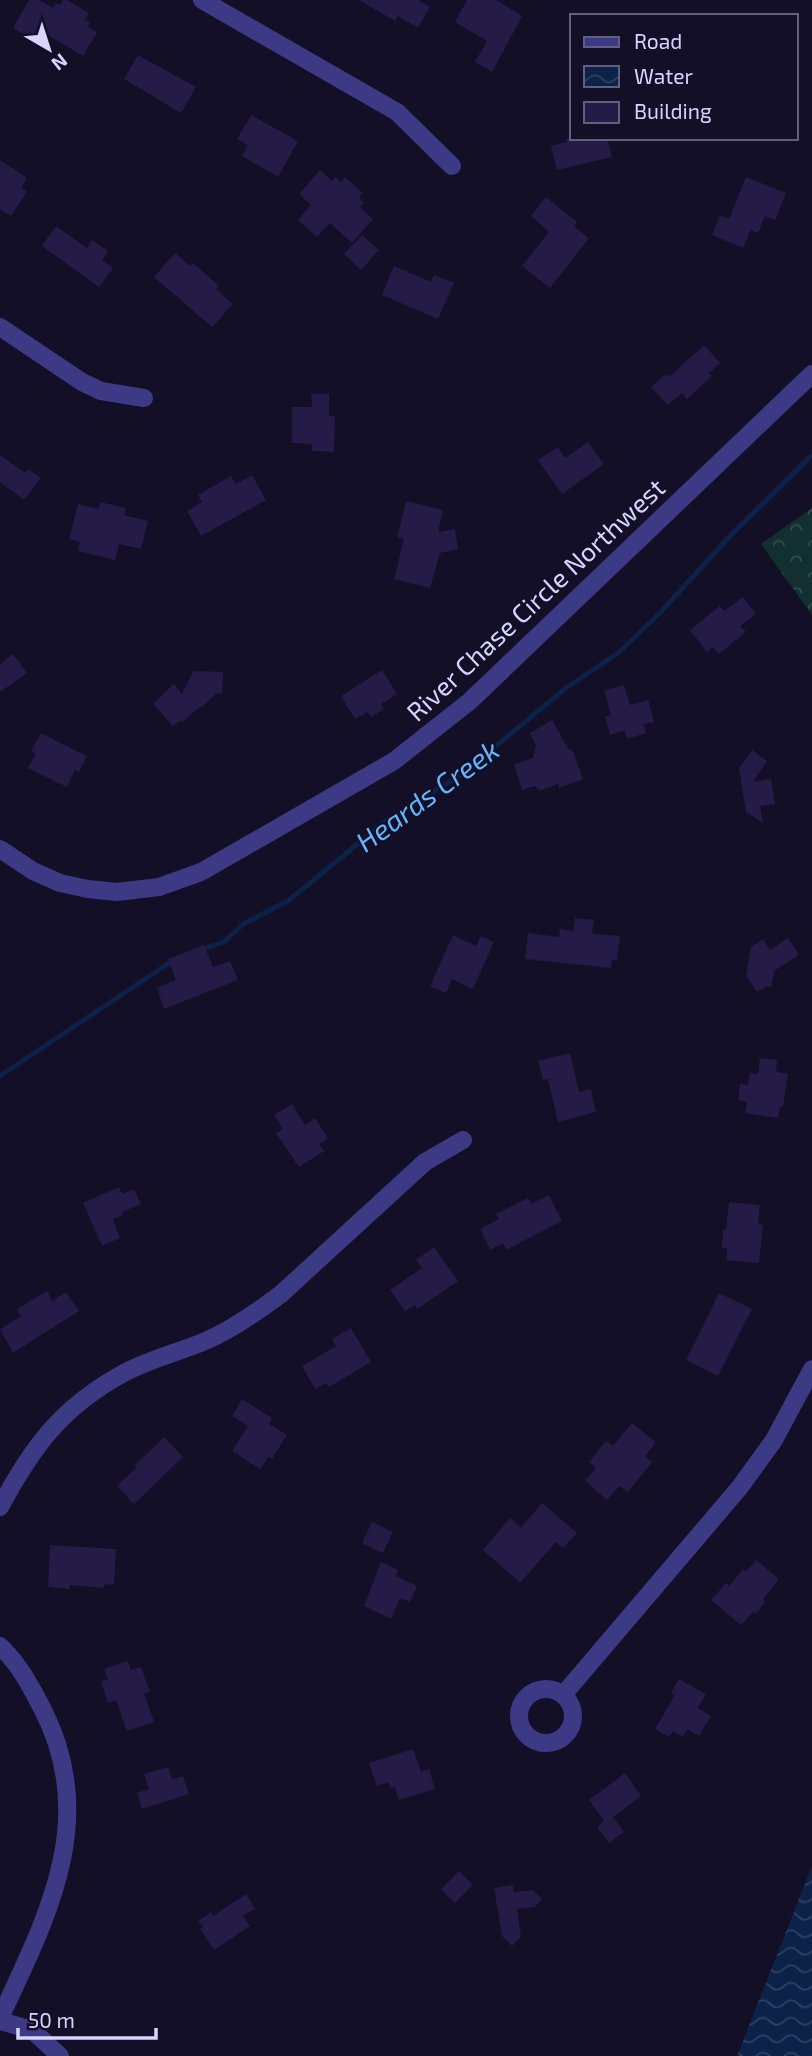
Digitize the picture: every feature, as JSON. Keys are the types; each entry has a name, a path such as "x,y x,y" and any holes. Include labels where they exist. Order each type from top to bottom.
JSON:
{"street":[{"path":"202,0 397,112 452,166"},
{"path":"0,327 82,382 102,391 144,398"},
{"name":"River Chase Circle Northwest","path":"0,849 33,871 60,883 117,892 159,887 201,872 394,761 470,701 810,380"},
{"path":"0,1507 23,1463 69,1410 124,1373 205,1341 256,1313 281,1294 425,1163 463,1140"},
{"path":"563,1695 740,1487 774,1440 812,1368"},
{"path":"0,1646 24,1674 48,1719 66,1784 67,1833 59,1880 0,2020 33,2030 60,2056"}],"green space":[{"path":"812,508 812,615 761,544"}],"water":[{"path":"812,1866 812,2056 737,2056"}],"building":[{"path":"29,0 39,0 53,8 56,3 60,5 63,0 67,0 89,13 85,20 90,22 88,27 97,32 83,56 41,31 35,41 13,28"},
{"path":"359,0 418,0 430,7 418,28 398,16 395,21"},
{"path":"467,0 496,0 522,16 492,72 475,62 487,41 455,22"},
{"path":"138,55 196,87 181,113 124,79"},
{"path":"251,115 298,141 278,177 242,156 248,145 237,139"},
{"path":"566,138 608,140 612,157 557,170 551,146 567,142"},
{"path":"0,160 27,178 21,188 27,192 11,216 0,209"},
{"path":"320,170 332,181 335,177 341,182 345,177 363,193 359,198 364,202 360,207 373,219 352,243 330,223 317,237 298,220 311,205 299,194"},
{"path":"746,177 786,193 775,220 765,216 758,233 751,230 743,248 712,235 720,215 729,219"},
{"path":"546,197 577,222 574,226 589,238 550,288 522,266 549,232 531,216"},
{"path":"56,226 87,248 92,240 108,251 102,260 113,268 99,287 42,246"},
{"path":"362,235 379,250 361,270 344,254"},
{"path":"175,253 190,266 193,263 219,286 216,289 233,304 212,327 154,277"},
{"path":"394,266 431,282 434,275 454,283 438,319 382,295"},
{"path":"704,345 720,363 709,373 712,376 687,399 682,393 668,405 651,387 666,374 669,377"},
{"path":"311,394 329,394 329,416 335,416 334,452 312,451 312,444 292,443 292,407 312,407"},
{"path":"588,442 604,464 562,494 538,460 558,447 565,458"},
{"path":"0,455 25,473 28,469 41,478 24,500 0,482"},
{"path":"252,475 266,500 201,536 187,511 202,502 198,495 231,476 236,484"},
{"path":"406,501 443,510 438,532 455,529 458,549 440,553 430,588 394,579 404,539 397,537"},
{"path":"100,502 126,508 124,515 148,521 141,549 119,544 115,560 78,551 80,542 69,539 78,504 99,509"},
{"path":"743,597 756,614 740,626 746,632 719,654 713,647 707,652 690,630 720,606 724,611"},
{"path":"13,654 27,673 0,692 0,664"},
{"path":"382,670 397,694 381,704 384,709 371,717 367,712 355,719 341,696"},
{"path":"193,671 223,672 222,694 217,693 182,722 173,726 153,704 174,684 182,694"},
{"path":"624,685 630,705 648,700 654,722 643,724 646,733 627,739 625,730 610,735 605,716 611,715 604,691"},
{"path":"552,720 569,750 572,749 583,779 559,788 558,784 539,791 535,786 522,790 514,764 533,758 536,745 530,733"},
{"path":"41,733 87,756 79,772 75,770 67,787 28,768 36,754 31,751"},
{"path":"752,750 767,761 753,782 771,779 775,804 760,806 763,823 746,812 739,768"},
{"path":"575,918 594,920 592,934 620,936 617,960 612,960 611,968 525,959 528,933 559,937 560,929 573,931"},
{"path":"453,935 476,946 481,936 494,942 473,989 452,979 446,993 430,986"},
{"path":"788,938 799,955 774,971 771,987 767,986 757,992 746,976 751,947 763,939 770,950"},
{"path":"204,945 213,967 230,961 238,980 164,1009 157,988 176,980 168,959"},
{"path":"570,1053 579,1092 591,1089 596,1112 558,1122 548,1079 543,1080 538,1061"},
{"path":"760,1058 777,1060 776,1072 788,1074 783,1107 780,1107 778,1118 745,1113 747,1102 738,1100 740,1084 748,1085 750,1073 758,1074"},
{"path":"292,1104 305,1125 315,1118 328,1139 319,1144 324,1151 299,1167 276,1133 283,1129 274,1115"},
{"path":"119,1187 122,1194 134,1189 141,1204 113,1219 120,1238 102,1246 83,1203"},
{"path":"549,1195 562,1221 506,1250 503,1243 490,1250 480,1229 499,1219 496,1214 528,1198 531,1204"},
{"path":"729,1202 760,1205 758,1224 763,1225 759,1263 726,1260 727,1248 722,1248"},
{"path":"434,1247 458,1281 417,1309 415,1305 405,1311 390,1290 422,1268 416,1260"},
{"path":"47,1291 52,1301 66,1292 79,1311 13,1353 0,1329 21,1316 17,1309"},
{"path":"719,1293 752,1309 718,1376 686,1360"},
{"path":"351,1328 371,1362 329,1387 326,1383 315,1389 302,1366 336,1346 332,1339"},
{"path":"242,1399 272,1418 269,1424 287,1435 272,1459 269,1457 260,1469 232,1451 248,1426 232,1416"},
{"path":"632,1423 656,1442 645,1456 652,1462 628,1492 619,1486 607,1500 585,1481 596,1468 589,1462 606,1441 613,1446"},
{"path":"164,1437 183,1457 134,1504 117,1486"},
{"path":"542,1503 577,1533 563,1548 556,1542 520,1583 483,1550 510,1518 521,1528"},
{"path":"372,1522 393,1532 383,1553 362,1543"},
{"path":"50,1545 116,1549 114,1585 104,1584 104,1588 70,1585 70,1589 48,1587"},
{"path":"756,1560 779,1579 763,1599 765,1602 756,1614 753,1612 741,1625 711,1600 726,1583 729,1586 743,1569 746,1572"},
{"path":"381,1562 398,1570 396,1576 417,1586 410,1602 400,1598 391,1619 364,1606"},
{"path":"128,1661 131,1670 141,1667 150,1692 144,1694 154,1722 127,1731 116,1700 108,1703 101,1681 108,1679 104,1669"},
{"path":"679,1679 706,1694 698,1708 711,1716 699,1736 687,1729 683,1737 673,1731 669,1737 655,1729 675,1695 671,1693"},
{"path":"413,1749 421,1772 429,1769 435,1789 399,1800 395,1787 390,1788 389,1782 377,1786 369,1763"},
{"path":"168,1767 172,1779 183,1776 189,1794 142,1809 137,1793 149,1789 144,1774"},
{"path":"625,1773 641,1796 613,1817 624,1832 609,1843 597,1827 604,1821 589,1800"},
{"path":"459,1871 473,1885 455,1903 441,1889"},
{"path":"513,1885 514,1892 533,1890 542,1899 535,1907 517,1909 521,1937 512,1946 502,1936 494,1888"},
{"path":"246,1894 255,1909 243,1916 250,1926 214,1950 200,1929 203,1927 198,1921 211,1912 213,1916"}],"waterway":[{"name":"Heards Creek","path":"200,950 224,942 243,924 288,901 387,820 462,774 566,688 618,653 812,455"},
{"name":"Heards Creek","path":"0,1076 175,959"}]}
